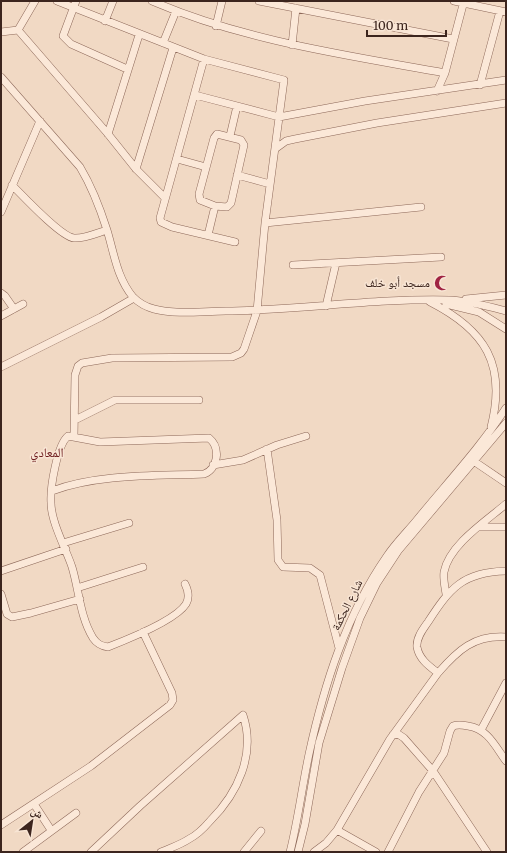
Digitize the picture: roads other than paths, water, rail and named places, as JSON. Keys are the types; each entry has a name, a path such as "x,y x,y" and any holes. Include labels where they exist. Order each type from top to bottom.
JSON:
{"street":[{"path":"18,30 35,1"},
{"path":"57,1 74,4 105,21 204,59 284,80 265,223 257,311 244,349 236,356 112,358 89,361 80,364 75,375 74,437"},
{"path":"105,21 113,1"},
{"path":"152,1 216,26 292,45 444,73"},
{"path":"216,26 222,1"},
{"path":"259,1 453,39"},
{"path":"454,1 503,12 480,85"},
{"path":"437,91 444,73 463,2"},
{"path":"74,4 63,36 65,39 71,44 127,69"},
{"path":"292,45 296,8"},
{"path":"163,43 176,11"},
{"path":"1,32 18,30"},
{"path":"18,30 108,134 136,169 165,198"},
{"path":"108,134 127,69 139,35"},
{"path":"136,169 173,48"},
{"path":"204,59 177,159 160,214 161,222 172,227 235,242"},
{"path":"1,77 83,172 96,198 120,276 134,298 146,306 164,311 257,311 420,300 450,300 506,295"},
{"path":"194,95 279,117 365,101 506,80"},
{"path":"275,149 286,141 295,139 378,123 506,103"},
{"path":"230,136 237,106"},
{"path":"1,212 40,121"},
{"path":"215,135 230,136 244,142 230,205 226,208 204,202 199,197 215,135"},
{"path":"177,159 206,167"},
{"path":"237,175 270,184"},
{"path":"12,185 68,237 74,238 107,230"},
{"path":"208,235 216,206"},
{"path":"265,223 421,207"},
{"path":"293,265 440,257"},
{"path":"326,306 336,263"},
{"path":"1,293 5,296 14,309"},
{"path":"1,368 101,317 134,298"},
{"path":"420,300 480,312 506,329"},
{"path":"450,300 479,304 506,311"},
{"path":"430,302 452,314 472,329 483,342 493,361 498,392 489,433"},
{"path":"1,316 23,304"},
{"path":"75,420 116,400 199,400"},
{"name":"شارع الحكمة","path":"290,852 318,719 332,668 339,648 357,608 387,555 489,433 506,408"},
{"name":"شارع الحكمة","path":"298,852 319,743 342,668 360,618 377,583 398,551 505,425"},
{"path":"213,465 236,463 267,449 306,436"},
{"path":"52,491 67,486 112,479 204,474 208,472 213,465 216,457 216,448 209,438 100,442 67,437 61,446 52,491 51,510 64,546 92,637 100,645 108,647 143,632 183,607 189,593 185,584"},
{"path":"267,449 277,520 278,560 283,567 310,568 320,575 339,648"},
{"path":"475,462 506,483"},
{"path":"446,594 444,574 451,555 458,545 506,504"},
{"path":"1,571 64,546 129,523"},
{"path":"480,527 506,527"},
{"path":"77,588 143,567"},
{"path":"438,672 420,657 417,646 418,637 446,594 461,582 477,575 492,571 506,571"},
{"path":"1,594 7,614 12,617 80,599"},
{"path":"1,825 91,766 170,705 173,700 172,693 143,632"},
{"path":"314,852 326,844 337,830 393,735 438,672 454,654 465,646 496,636 506,637"},
{"path":"481,730 506,683"},
{"path":"91,852 140,806 243,715 248,733 247,755 242,772 230,797 217,813 194,836 161,852"},
{"path":"388,852 419,792 444,753 450,731 453,726 461,725 481,730 486,733 506,761"},
{"path":"393,735 398,734 404,738 433,771 487,852"},
{"path":"34,804 51,830"},
{"path":"23,852 76,813"},
{"path":"337,830 376,852"},
{"path":"244,852 261,831"}],"place":[{"name":"مسجد أبو خلف","path":"442,283"}],"district":[{"name":"المعادي","path":"47,452"}]}
